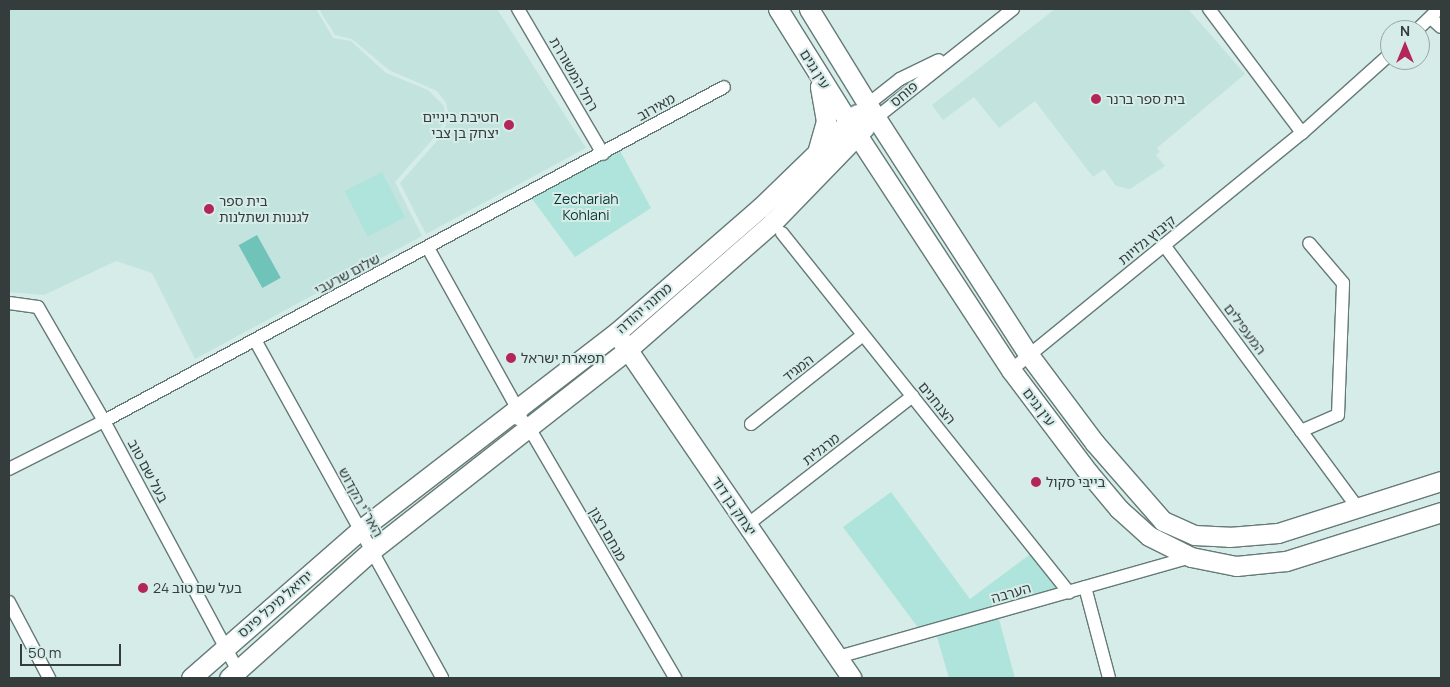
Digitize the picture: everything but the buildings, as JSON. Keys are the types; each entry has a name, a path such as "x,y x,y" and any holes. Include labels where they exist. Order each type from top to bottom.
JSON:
{"main road":[{"name":"עין גנים","path":"778,9 852,128 1011,370 1119,509 1149,536 1191,557 1236,566 1286,561 1441,512"},
{"name":"עין גנים","path":"809,9 871,111 1029,355 1094,442 1163,521 1194,535 1229,537 1278,533 1441,481"},
{"path":"812,64 822,93 826,121 824,135 816,153"},
{"name":"פוחס","path":"852,128 871,111"},
{"name":"מחנה יהודה","path":"360,530 616,333 760,208 816,153 852,128"},
{"name":"מחנה יהודה","path":"371,551 535,420 628,350 773,222 852,128"},
{"name":"יצחק בן דוד","path":"616,333 852,678"},
{"name":"יחיאל מיכל פינס","path":"191,678 360,530"},
{"name":"יחיאל מיכל פינס","path":"236,676 371,551"}],"street":[{"name":"רחל המשוררת","path":"518,9 603,154"},
{"name":"פוחס","path":"871,111 1013,9"},
{"path":"1210,9 1302,133"},
{"path":"1435,13 1441,27"},
{"name":"קיבוץ גלויות","path":"1011,370 1302,133 1380,63"},
{"name":"מאירוב","path":"603,154 724,88"},
{"name":"שלום שרעבי","path":"9,469 104,421 603,154"},
{"name":"הצנחנים","path":"782,233 1069,592"},
{"path":"1301,431 1338,415 1343,283 1309,243"},
{"name":"המעפילים","path":"1164,245 1357,507"},
{"path":"428,248 513,412 522,420 535,420"},
{"name":"בעל שם טוב","path":"9,303 38,307 104,421 226,648 236,676"},
{"name":"המגיד","path":"751,424 864,335"},
{"name":"האר\"י הקדוש","path":"255,340 442,678"},
{"name":"מרגלית","path":"747,525 913,396"},
{"name":"מנחם רצון","path":"535,420 675,678"},
{"name":"הערבה","path":"838,658 1191,557"},
{"path":"1085,587 1109,678"},
{"path":"9,602 49,678"}],"shaded area":[{"name":"בית ספר לגננות ושתלנות","path":"9,9 316,9 333,38 351,41 386,73 428,90 444,106 445,117 439,132 395,182 422,236 195,359 152,273 116,261 44,295 9,292"},
{"name":"חטיבת ביניים יצחק בן צבי","path":"319,9 497,9 586,148 426,234 400,183 443,134 449,116 446,103 437,91 389,70 352,39 335,35"},
{"name":"בית ספר ברנר","path":"1055,9 1188,9 1245,74 1157,148 1160,152 1156,155 1165,166 1130,189 1116,186 1104,169 1093,177 1035,101 999,128 974,97 943,120 932,105"}],"green space":[{"name":"Zechariah Kohlani","path":"618,147 651,208 575,257 530,196"},
{"path":"382,172 405,217 368,237 345,191"},
{"path":"891,492 970,599 1036,550 1069,592 997,612 1015,678 949,678 935,630 922,633 843,527"}],"water":[{"path":"257,235 281,278 262,288 239,245"}],"place":[{"name":"בית ספר ברנר","path":"1096,99"},
{"name":"חטיבת ביניים יצחק בן צבי","path":"509,125"},
{"name":"בית ספר לגננות ושתלנות","path":"209,209"},
{"name":"תפארת ישראל","path":"511,358"},
{"name":"בייבי סקול","path":"1036,482"},
{"name":"בעל שם טוב 24","path":"143,588"}]}
